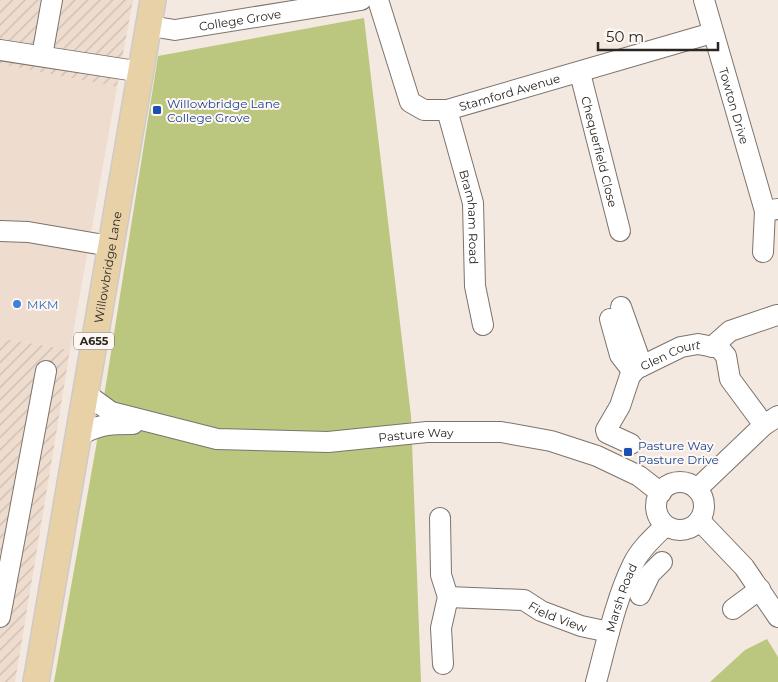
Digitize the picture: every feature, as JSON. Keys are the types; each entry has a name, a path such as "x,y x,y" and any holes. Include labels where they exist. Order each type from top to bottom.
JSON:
{"main road":[{"name":"Willowbridge Lane","path":"36,682 154,0"}],"street":[{"path":"42,56 52,0"},
{"name":"College Grove","path":"150,26 175,30 361,0"},
{"name":"Stamford Avenue","path":"378,0 410,102 424,110 447,110 712,33"},
{"name":"Towton Drive","path":"704,0 712,33 771,210 763,252"},
{"path":"0,50 142,72"},
{"name":"Chequerfield Close","path":"580,72 620,233"},
{"name":"Bramham Road","path":"447,110 473,203 475,286 484,327"},
{"path":"0,231 28,232 110,246"},
{"name":"Glen Court","path":"616,313 638,369 620,355 616,313"},
{"name":"Glen Court","path":"712,347 730,331 777,315"},
{"name":"Glen Court","path":"631,444 607,433 606,430 620,406 630,376 638,369 681,346 698,344 719,348 726,356 730,379 771,421"},
{"path":"0,617 46,371"},
{"name":"Pasture Way","path":"85,393 112,412 217,439 328,442 427,432 501,432 551,441 597,456 639,476 660,493"},
{"path":"697,489 771,421"},
{"name":"Pasture Way","path":"77,437 92,428 104,424 160,425"},
{"path":"680,482 689,484 697,489 705,504 700,521 685,530 674,530 665,526 656,509 660,493 670,484 680,482"},
{"path":"440,518 441,575 448,597 441,628 444,664"},
{"path":"700,521 744,567 778,617"},
{"name":"Marsh Road","path":"596,682 609,632 633,563 646,545 665,526"},
{"path":"633,563 656,568 640,595"},
{"path":"735,601 760,589"},
{"name":"Field View","path":"448,597 516,598 581,626 609,632"}],"shaded area":[{"path":"0,0 133,0 117,87 0,64"},
{"path":"0,64 117,87 70,350 0,338"},
{"path":"0,338 70,350 15,682 0,682"}],"green space":[{"path":"364,18 411,416 421,682 54,682 96,447 158,56"},
{"path":"767,639 778,657 778,682 710,682 745,650"}],"place":[{"name":"Willowbridge Lane College Grove","path":"157,110"},
{"name":"MKM","path":"17,304"},
{"name":"Pasture Way Pasture Drive","path":"628,452"}]}
